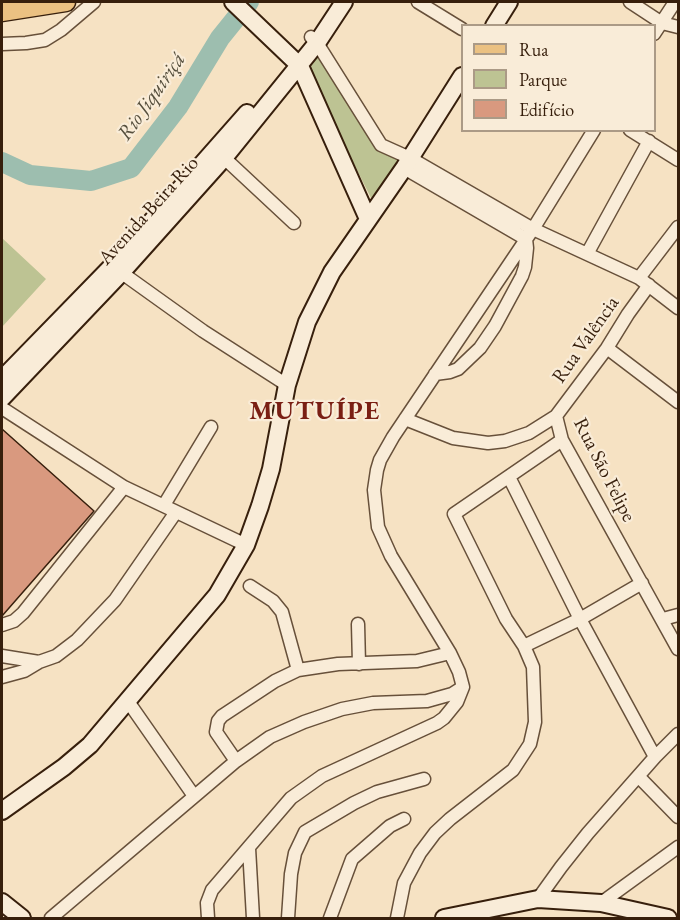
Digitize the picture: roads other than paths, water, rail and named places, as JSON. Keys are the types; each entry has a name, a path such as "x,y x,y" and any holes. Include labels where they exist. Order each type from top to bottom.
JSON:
{"main road":[{"path":"10,8 66,2"}],"street":[{"path":"2,44 26,44 45,39 61,30 94,2"},
{"path":"233,2 297,62 368,219"},
{"path":"314,40 336,2"},
{"path":"314,40 344,2"},
{"path":"418,2 461,28"},
{"path":"495,24 509,2"},
{"path":"630,2 662,22 678,27"},
{"path":"656,31 675,2"},
{"path":"314,40 381,145 407,163 529,234 587,254 644,282 678,308"},
{"name":"Avenida Beira Rio","path":"2,398 220,154 314,40"},
{"path":"2,811 78,756 101,733 217,595 246,545 271,469 287,385 307,322 333,272 407,163 461,78"},
{"path":"208,918 208,899 212,890 291,798 322,776 437,723 451,711 457,702 463,687 450,652 391,556 378,527 374,490 378,470 381,460 405,419 529,234 593,132"},
{"path":"633,132 678,160"},
{"path":"587,254 649,141"},
{"path":"220,154 294,222"},
{"name":"Rua Valência","path":"556,416 607,348 678,227"},
{"path":"435,374 458,369 475,353 495,326 525,267 529,234"},
{"path":"116,269 202,331 287,385"},
{"name":"Avenida Beira Rio","path":"2,379 116,269"},
{"path":"607,348 676,396"},
{"path":"2,408 124,487 246,545"},
{"name":"Rua São Felipe","path":"405,419 453,438 488,443 505,441 529,433 556,416 562,440 678,649"},
{"path":"164,505 211,427"},
{"path":"397,918 404,883 420,853 435,833 450,819 513,770 530,744 534,722 533,667 524,646 506,619 454,514 562,440"},
{"path":"509,477 580,620 655,757"},
{"path":"2,625 14,621 23,613 124,487"},
{"path":"2,677 24,671 56,656 96,623 115,600 176,512"},
{"path":"524,646 580,620 642,583"},
{"path":"250,586 273,601 282,612 298,670"},
{"path":"663,619 678,615"},
{"path":"358,624 359,664"},
{"path":"236,761 216,732 218,721 266,687 298,670 324,666 417,661 450,652"},
{"path":"2,656 39,662"},
{"path":"51,918 236,761 270,736 327,714 373,703 428,701 452,694 463,687"},
{"path":"127,700 194,796"},
{"path":"538,899 561,867 655,757 678,734"},
{"path":"639,777 678,818"},
{"path":"288,918 295,853 305,832 377,792 424,779"},
{"path":"330,918 352,859 390,826 404,819"},
{"path":"601,903 678,847"},
{"path":"249,848 253,918"},
{"path":"444,918 475,915 538,899 601,903 668,918"},
{"path":"2,902 22,918"}],"waterway":[{"name":"Rio Jiquiriçá","path":"2,162 30,175 91,181 131,168 178,107 220,38 249,2"}],"district":[{"name":"MUTUÍPE","path":"315,412"}]}
